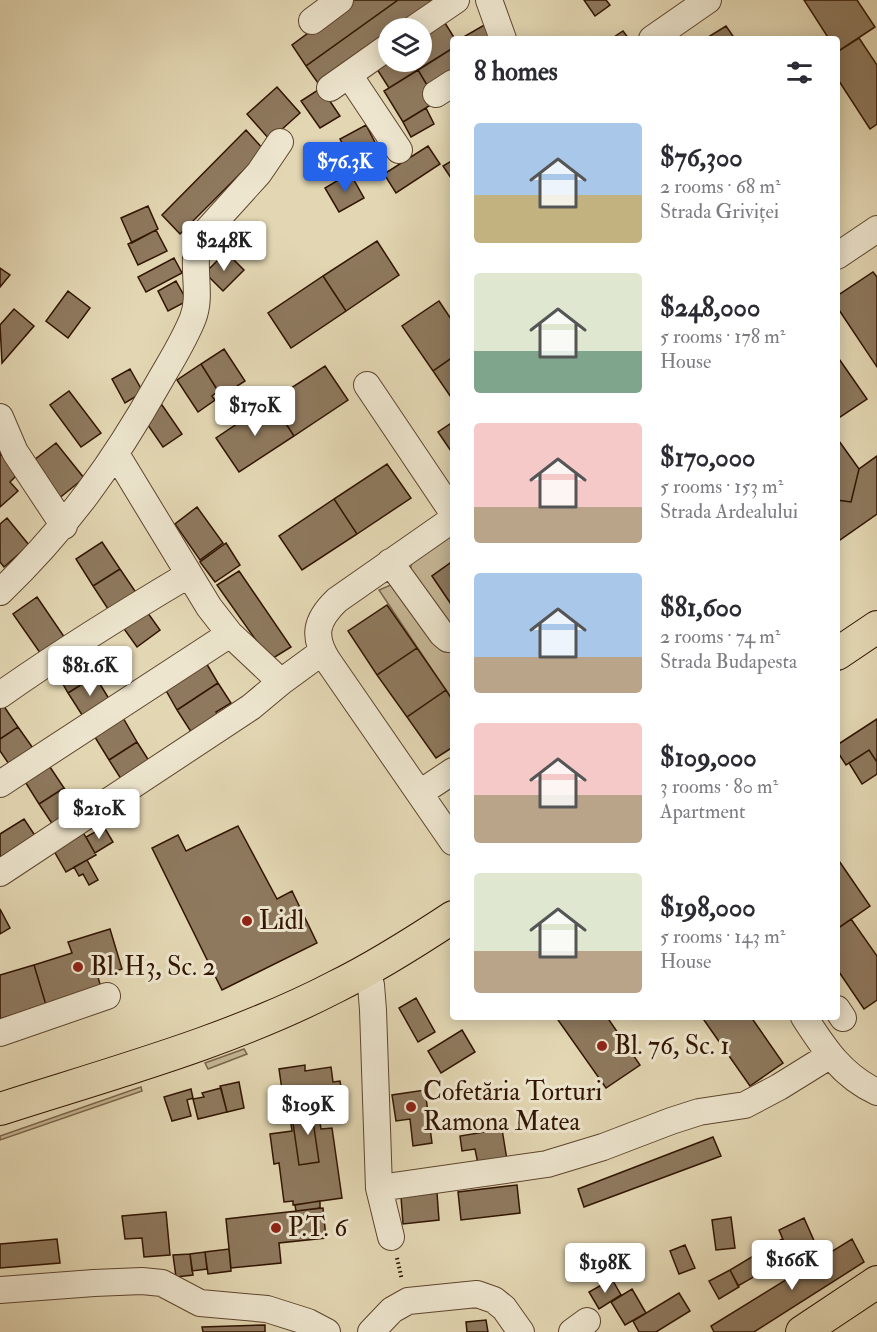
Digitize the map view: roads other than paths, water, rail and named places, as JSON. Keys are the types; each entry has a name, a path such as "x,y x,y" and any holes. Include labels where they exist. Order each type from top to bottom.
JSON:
{"main road":[{"path":"840,652 877,627"},
{"path":"0,1109 253,1024 335,988 450,918"},
{"path":"802,1332 877,1282"}],"street":[{"path":"312,21 340,0"},
{"path":"430,18 456,0"},
{"path":"489,0 502,36"},
{"path":"656,36 708,0"},
{"path":"378,54 340,81 399,150"},
{"path":"0,592 64,526 116,454 184,340 194,314 197,284 195,265 197,247 201,237 259,172 280,142"},
{"path":"840,254 877,229"},
{"path":"367,385 450,509"},
{"path":"0,417 15,452 64,526"},
{"path":"116,454 188,575 230,634 281,682"},
{"path":"450,521 337,600 327,610 318,626 320,646 450,838"},
{"path":"390,562 442,634 450,639"},
{"path":"0,695 111,620 188,575"},
{"path":"0,784 230,634"},
{"path":"0,873 251,707 320,646"},
{"path":"420,794 450,773"},
{"path":"366,971 371,985 373,1010 379,1188 392,1237"},
{"path":"0,1033 107,996"},
{"path":"806,1020 829,1056 865,1086 877,1092"},
{"path":"379,1188 547,1164 571,1157 699,1112 745,1105 829,1056"},
{"path":"0,1290 118,1282 162,1283 200,1303 267,1309 308,1322 327,1332"},
{"path":"371,1332 398,1314 477,1294 494,1300 504,1308 521,1332"}],"place":[{"name":"Lidl","path":"247,921"},
{"name":"Bl. H3, Sc. 2","path":"78,967"},
{"name":"Bl. 76, Sc. 1","path":"602,1046"},
{"name":"Cofetăria Torturi Ramona Matea","path":"411,1107"},
{"name":"P.T. 6","path":"276,1228"}]}
